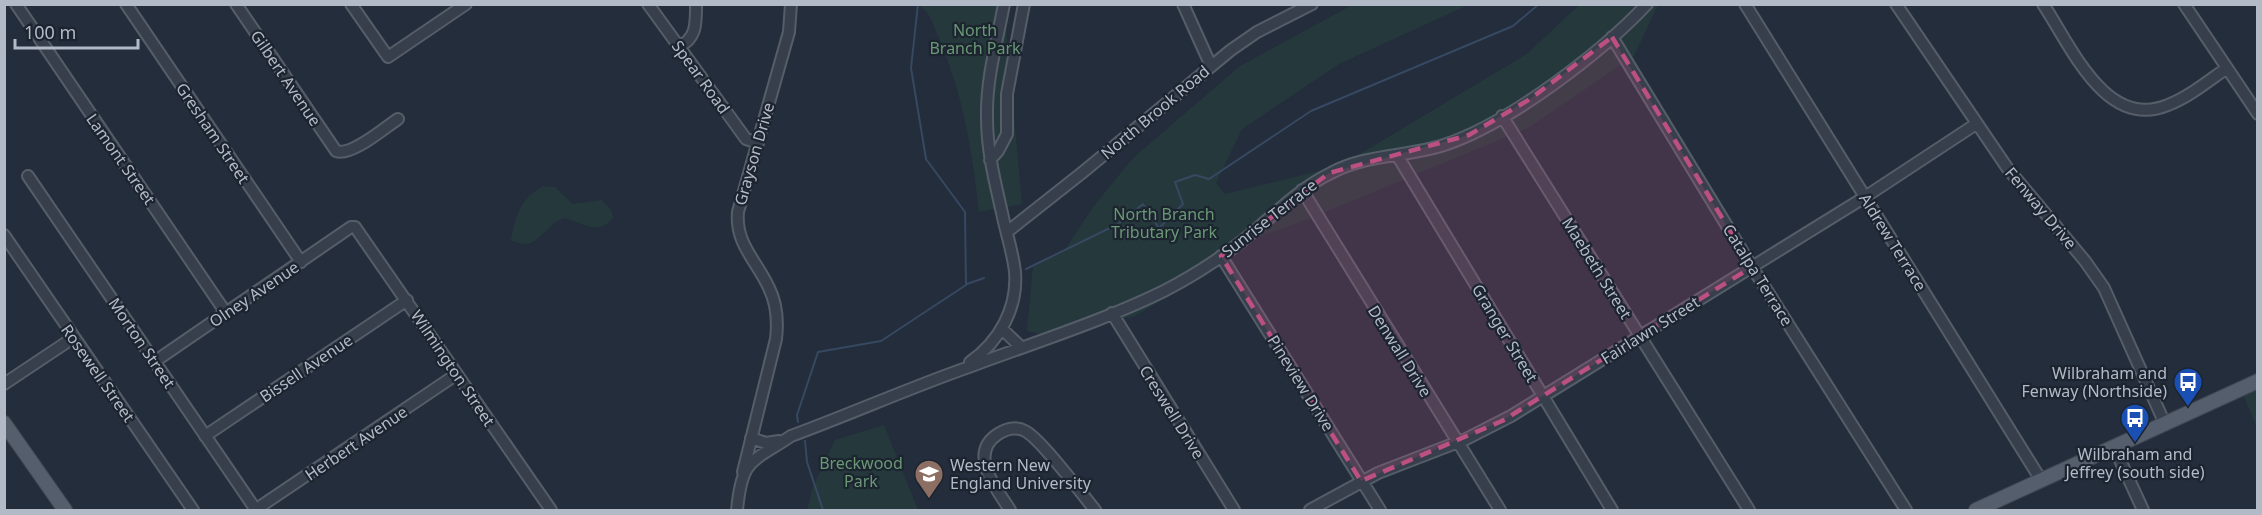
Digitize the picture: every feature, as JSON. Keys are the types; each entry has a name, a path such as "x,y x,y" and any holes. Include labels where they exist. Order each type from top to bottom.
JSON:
{"main road":[{"path":"1976,510 2258,381"},
{"path":"4,423 65,510"}],"street":[{"name":"Lamont Street","path":"16,4 226,313"},
{"name":"Gresham Street","path":"126,4 301,262"},
{"name":"Gilbert Avenue","path":"236,4 336,151 342,153 352,150 398,119"},
{"path":"351,4 388,57 466,5"},
{"name":"Spear Road","path":"648,4 746,139 758,143"},
{"path":"678,47 689,41 693,34 696,4"},
{"name":"Grayson Drive","path":"737,510 741,480 776,339 777,324 769,287 742,245 737,229 738,212 789,32 791,4"},
{"path":"957,371 984,351 1002,329 1009,312 1015,282 1007,232 990,160 987,118 987,94 1004,4"},
{"path":"990,160 998,152 1007,134 1007,94 1024,4"},
{"path":"1183,4 1211,66"},
{"name":"North Brook Road","path":"1007,232 1250,36 1312,4"},
{"name":"Sunrise Terrace","path":"791,436 1112,313 1164,290 1221,256 1302,190 1337,170 1364,161 1446,144 1469,135 1502,116 1556,81 1612,37 1647,4"},
{"name":"Aldrew Terrace","path":"1744,4 2041,480"},
{"name":"Fenway Drive","path":"1896,4 2008,170 2085,261 2104,288 2165,424"},
{"path":"2043,4 2087,72 2108,96 2125,107 2142,111 2167,106 2227,68"},
{"path":"2184,4 2258,114"},
{"name":"Catalpa Terrace","path":"1612,37 1752,267 1906,510"},
{"name":"Maebeth Street","path":"1502,116 1749,510"},
{"name":"Fairlawn Street","path":"1310,510 1361,481 1456,443 1502,421 1640,338 1865,197 1976,124"},
{"name":"Granger Street","path":"1397,155 1612,510"},
{"name":"Morton Street","path":"28,176 255,510"},
{"name":"Denwall Drive","path":"1302,190 1456,443 1500,510"},
{"name":"Olney Avenue","path":"154,362 350,228 355,227"},
{"name":"Wilmington Street","path":"355,227 551,510"},
{"name":"Rosewell Street","path":"4,236 193,510"},
{"name":"Pineview Drive","path":"1221,256 1380,510"},
{"name":"Bissell Avenue","path":"205,436 406,300"},
{"name":"Creswell Drive","path":"1112,313 1234,510"},
{"path":"1002,329 1021,347"},
{"path":"4,384 73,338"},
{"name":"Herbert Avenue","path":"255,510 457,374"},
{"path":"1010,510 987,471 985,454 988,445 997,435 1008,429 1017,428 1025,431 1038,442 1095,510"},
{"path":"751,438 772,443 791,436"},
{"path":"741,480 751,463 791,436"},
{"path":"2114,447 2143,510"}],"highlighted area":[{"path":"1612,37 1752,267 1502,421 1361,481 1221,256 1329,173 1469,135 1530,99"}],"green space":[{"name":"North Branch Park","path":"919,5 1004,5 1022,204 979,212 970,144 954,79 931,19"},
{"name":"North Branch Tributary Park","path":"1352,5 1468,5 1339,64 1242,129 1216,183 1225,194 1340,166 1527,54 1579,5 1658,5 1634,56 1528,128 1316,216 1240,244 1234,257 1135,316 1056,337 1027,331 1033,266 1064,251 1093,207 1133,158 1240,66"},
{"path":"544,186 555,187 573,204 602,200 612,211 613,218 602,226 590,227 565,218 557,221 540,237 528,244 520,244 511,240 520,208 530,196"},
{"path":"2257,385 2257,427 2242,392"},
{"name":"Breckwood Park","path":"884,425 918,510 807,510 812,489 835,440"}],"waterway":[{"path":"798,422 797,415 818,352 881,341 966,285 965,212 926,159 911,68 918,4"},
{"path":"1026,269 1118,224 1143,204 1159,228 1183,204 1175,182 1195,175 1209,179 1311,111 1513,26 1539,4"},
{"path":"967,284 984,278"},
{"path":"805,441 807,462 823,510"}],"place":[{"name":"Wilbraham and Fenway (Northside)","path":"2188,408"},
{"name":"Wilbraham and Jeffrey (south side)","path":"2135,444"},
{"name":"Western New England University","path":"929,500"}]}
